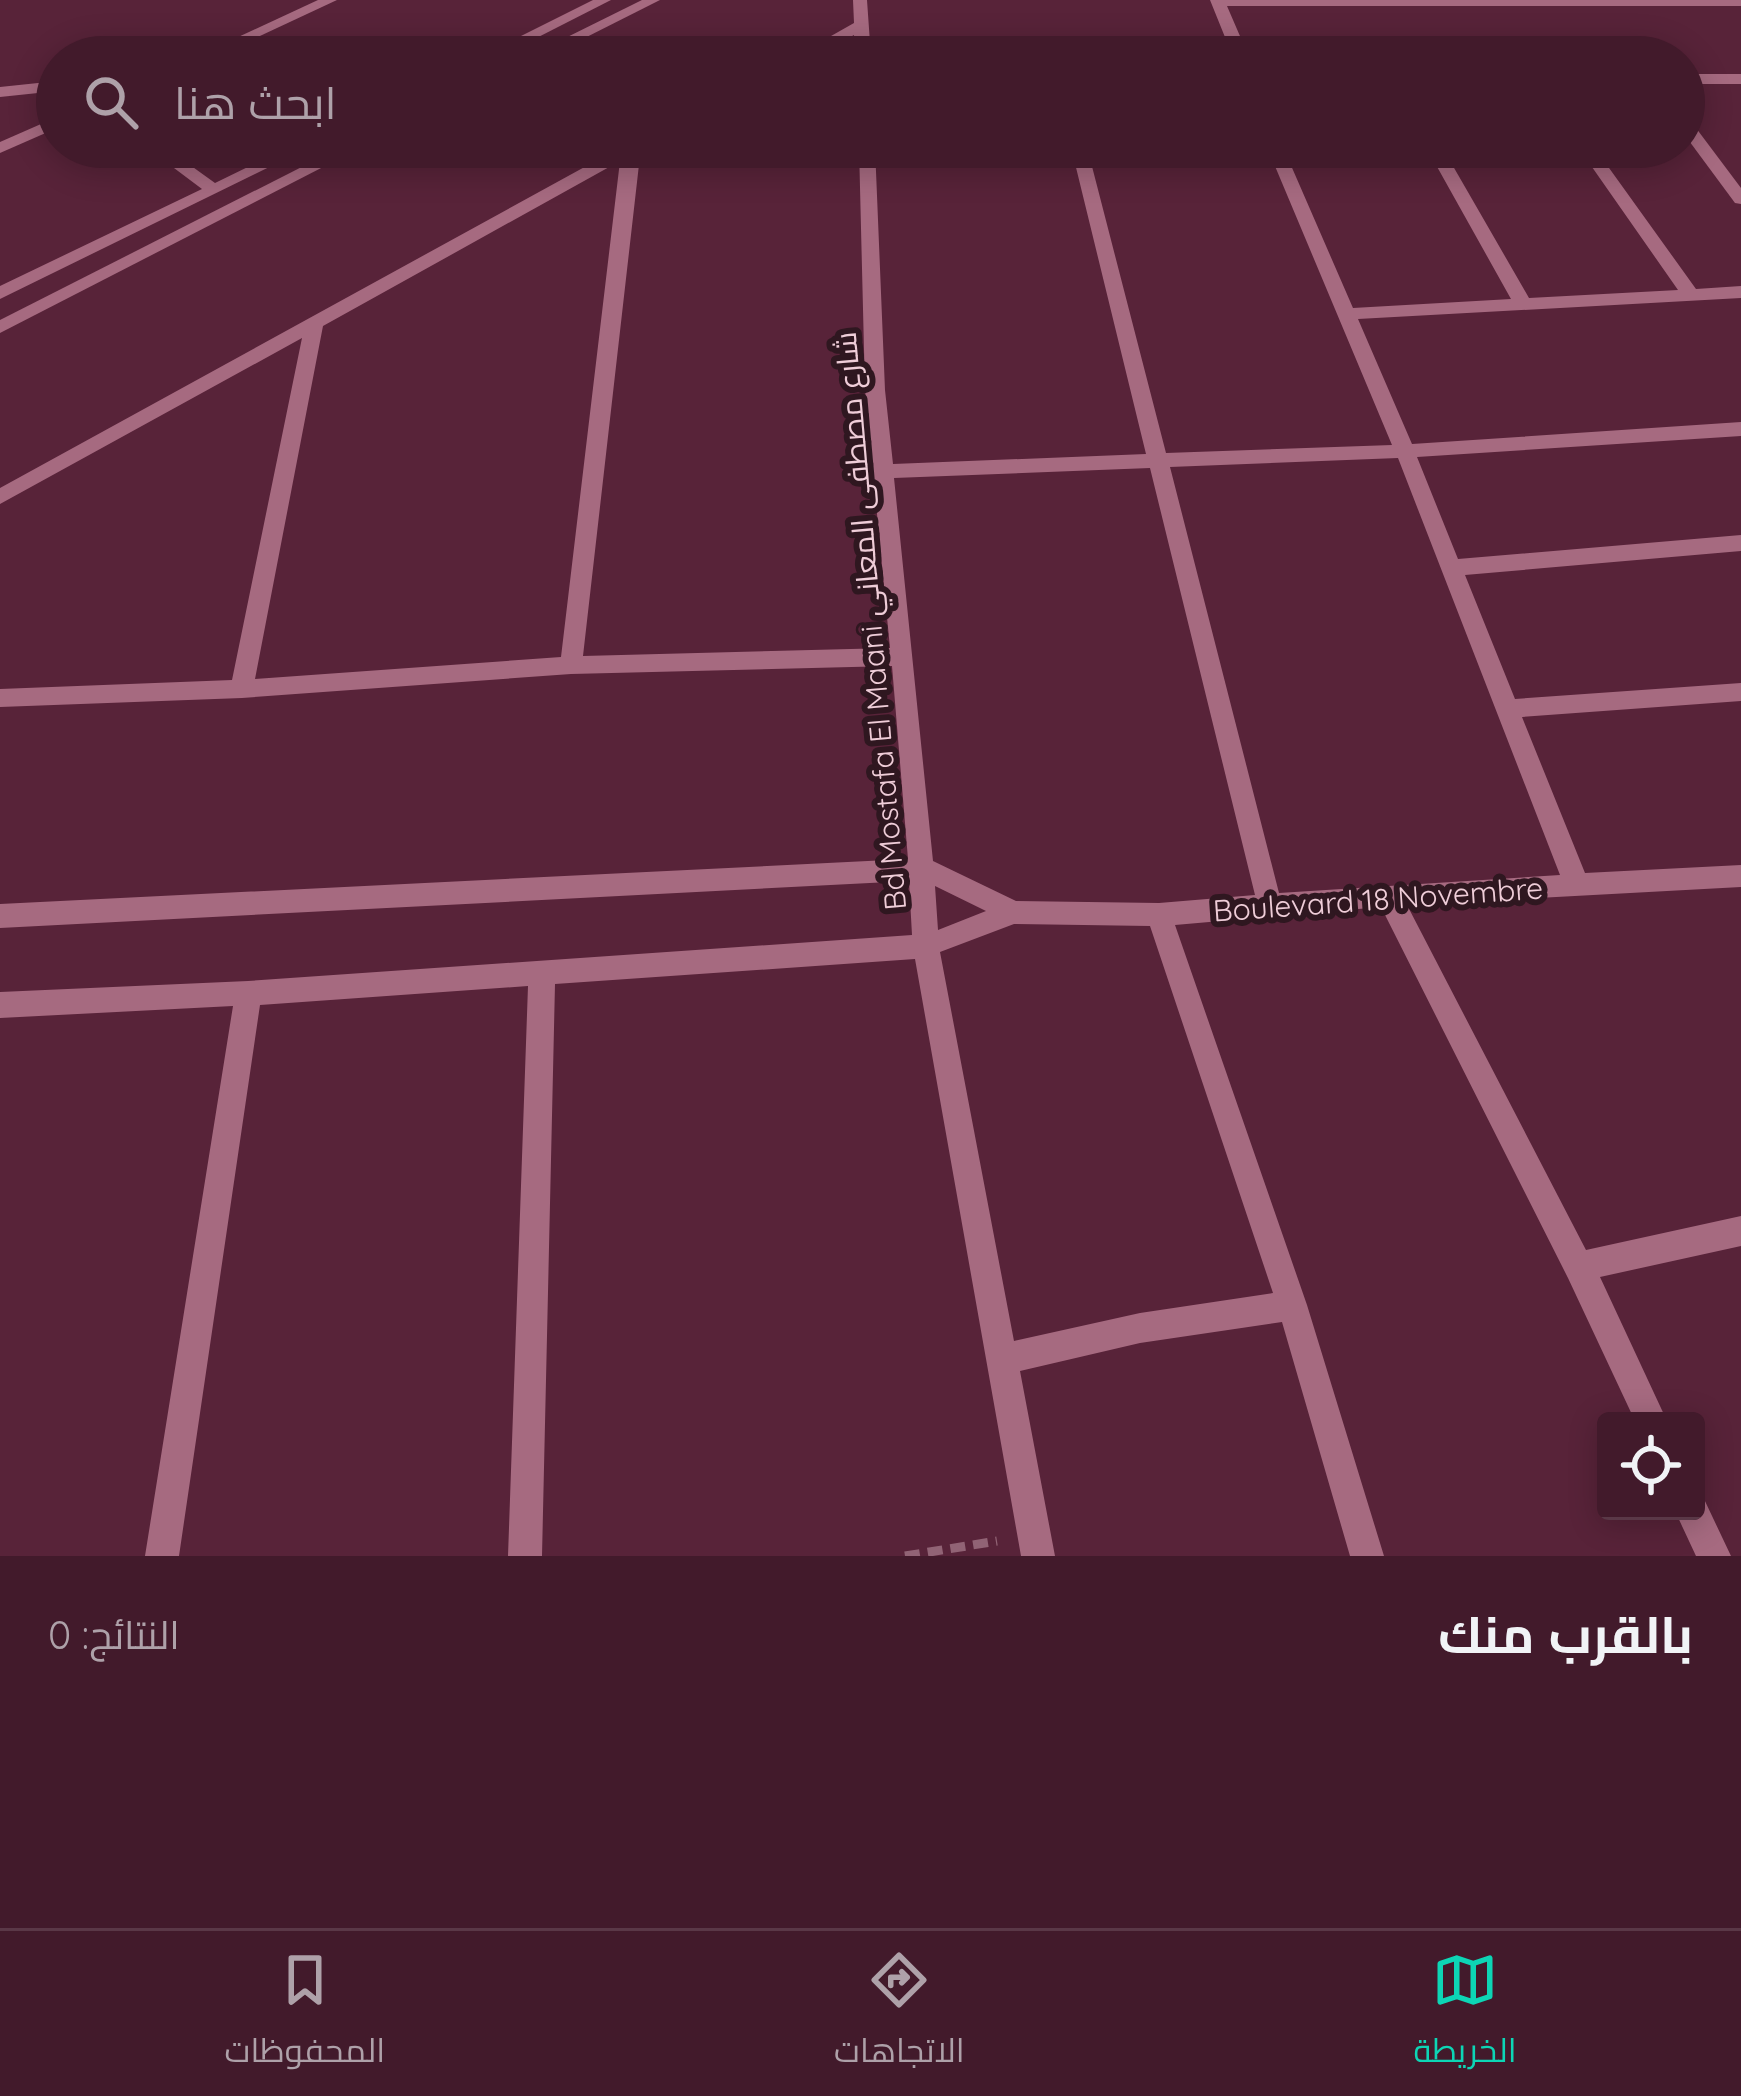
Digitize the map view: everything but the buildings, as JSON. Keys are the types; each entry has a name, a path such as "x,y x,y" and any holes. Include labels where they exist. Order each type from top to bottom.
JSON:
{"street":[{"path":"250,36 330,0"},
{"path":"530,36 604,0"},
{"path":"579,36 652,0"},
{"path":"860,0 862,36"},
{"path":"1232,36 1218,1 1741,2"},
{"path":"841,36 861,25"},
{"path":"1705,79 1741,79"},
{"path":"0,92 36,88"},
{"path":"0,148 36,132"},
{"path":"1705,151 1741,199"},
{"path":"183,168 214,190"},
{"path":"0,293 259,168"},
{"path":"0,327 313,168"},
{"path":"0,496 596,168"},
{"path":"571,664 630,168"},
{"name":"Bd Mostafa El Maani شارع مصطفى المعاني","path":"868,168 874,390 924,869 926,946"},
{"path":"1085,168 1270,906"},
{"path":"1284,168 1405,451 1577,886"},
{"path":"1447,168 1522,302"},
{"path":"1601,168 1690,294"},
{"path":"1346,314 1741,292"},
{"path":"242,689 314,326"},
{"path":"885,471 1405,451 1741,429"},
{"path":"1451,568 1741,543"},
{"path":"0,698 242,689 571,664 901,656"},
{"path":"1507,709 1741,692"},
{"path":"0,916 924,869 1014,912"},
{"name":"Boulevard 18 Novembre","path":"1014,912 1159,915 1388,895 1741,876"},
{"path":"1388,895 1579,1267 1647,1412"},
{"path":"0,1005 248,994 926,946 1014,912"},
{"path":"1159,915 1292,1305 1367,1556"},
{"path":"926,946 1036,1546"},
{"path":"525,1556 542,973"},
{"path":"162,1556 248,994"},
{"path":"1579,1267 1741,1231"},
{"path":"1004,1359 1140,1328 1292,1305"},
{"path":"1696,1520 1714,1556"}],"path":[{"path":"905,1556 1036,1546"}]}
